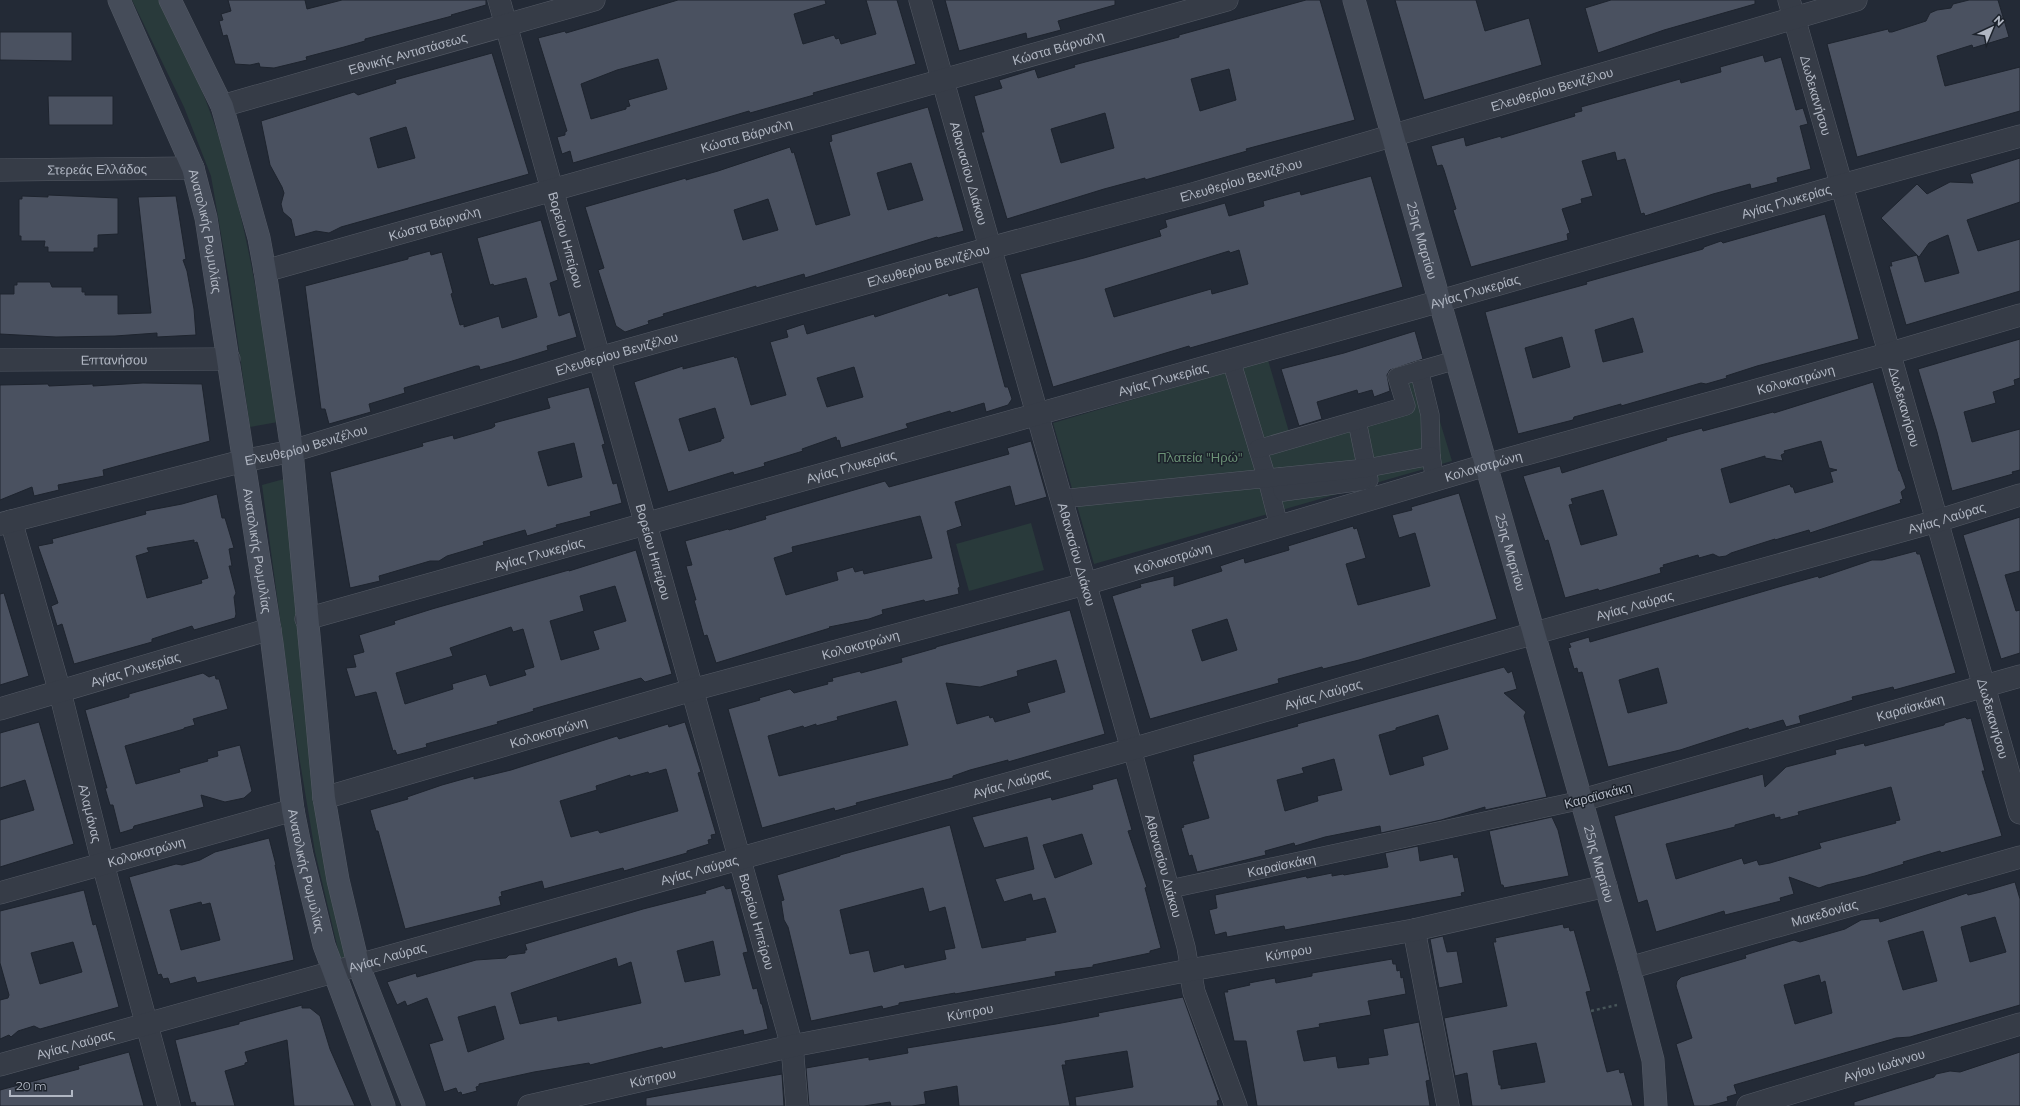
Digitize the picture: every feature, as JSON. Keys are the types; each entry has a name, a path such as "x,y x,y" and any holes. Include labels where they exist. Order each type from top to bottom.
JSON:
{"main road":[{"name":"Ανατολικής Ρωμυλίας","path":"119,0 193,168 206,218 270,629 293,810 317,921 333,972 384,1106"},
{"path":"170,0 222,106 259,238 266,271 292,451 306,619 324,798 338,880 358,964 414,1106"},
{"name":"25ης Μαρτίου","path":"1354,0 1629,968 1653,1060 1656,1106"}],"street":[{"name":"Βορείου Ηπείρου","path":"499,0 792,1046 797,1106"},
{"name":"Εθνικής Αντιστάσεως","path":"222,106 594,0"},
{"name":"Αθανασίου Διάκου","path":"920,0 1132,749 1186,947 1194,992 1236,1106"},
{"name":"Κώστα Βάρναλη","path":"266,271 942,79 1227,0"},
{"name":"Ελευθερίου Βενιζέλου","path":"6,523 243,461 292,451 599,358 990,248 1196,193 1393,135 1792,9 1856,0"},
{"name":"Δωδεκανήσου","path":"1792,9 1891,353 2020,813"},
{"name":"Αγίας Γλυκερίας","path":"306,619 1231,360 1842,185 2020,136"},
{"name":"Στερεάς Ελλάδος","path":"0,170 193,168"},
{"name":"Κολοκοτρώνη","path":"324,798 692,690 1085,584 1486,465 1891,353 2020,315"},
{"name":"Επτανήσου","path":"0,360 229,359"},
{"path":"1231,360 1258,450 1273,478 1283,492 1329,479 1362,481 1364,468"},
{"path":"1258,450 1358,422 1406,406 1397,377 1456,360"},
{"path":"1419,370 1430,415 1431,456 1436,481"},
{"path":"1358,422 1364,468 1373,498"},
{"path":"1364,468 1431,456"},
{"path":"1062,499 1273,478"},
{"path":"1273,478 1279,526"},
{"path":"1329,479 1336,509"},
{"name":"Αγίας Λαύρας","path":"0,1065 147,1022 333,972 1132,749 1937,521 2020,495"},
{"name":"Αλαμάνας","path":"6,523 60,692 103,864 169,1106"},
{"name":"Αγίας Γλυκερίας","path":"0,708 60,692 270,629"},
{"name":"Καραϊσκάκη","path":"1170,889 1582,800 2020,676"},
{"name":"Κολοκοτρώνη","path":"0,893 293,810"},
{"name":"Μακεδονίας","path":"1629,968 2020,857"},
{"name":"Κύπρου","path":"529,1106 792,1046 1190,970 1414,930 1606,886"},
{"path":"1414,930 1448,1106"},
{"name":"Αγίου Ιωάννου","path":"1748,1106 2020,1024"}],"path":[{"path":"1591,1010 1638,1002"}],"green space":[{"path":"132,0 159,0 184,50 206,101 220,140 242,220 258,301 278,422 250,427 230,286 211,176 184,107"},
{"name":"Πλατεία \"Ηρώ\"","path":"1268,360 1289,432 1399,401 1396,390 1422,363 1452,461 1094,564 1053,423"},
{"path":"284,479 350,960 341,962 315,852 297,744 262,485"},
{"path":"1031,523 1044,570 969,591 956,544"}],"building":[{"path":"228,0 305,0 307,9 342,0 486,0 486,5 451,15 452,16 365,39 365,41 306,57 307,60 274,68 260,67 259,63 250,65 235,64 227,35 223,36 219,21 223,20 221,14 231,11"},
{"path":"678,0 825,0 826,4 794,14 803,44 834,35 836,39 839,38 841,44 876,34 866,0 897,0 916,64 813,93 814,95 750,113 749,111 573,163 570,151 562,154 557,137 565,135 565,132 567,131 538,38 565,31 566,33","holes":["658,59 667,89 628,100 630,106 626,107 626,109 591,119 581,84 617,70"]},
{"path":"945,0 1115,0 1115,5 1058,21 1061,30 1027,39 1026,33 959,51"},
{"path":"1306,0 1320,0 1355,120 1246,149 1247,151 1145,180 1145,178 1104,189 1007,219 981,132 984,132 974,96 1002,88 999,80 1035,69 1038,78 1075,67 1074,65 1179,37 1179,35","holes":["1229,69 1236,100 1200,111 1191,79","1105,113 1114,148 1061,163 1051,129"]},
{"path":"1395,0 1476,0 1485,31 1529,18 1542,65 1424,100"},
{"path":"1611,0 1755,0 1755,4 1664,30 1598,53 1585,8"},
{"path":"1969,0 1998,0 2009,37 1973,48 1972,45 1937,56 1945,86 2020,67 2020,111 1857,157 1827,44 1888,29 1889,32 1892,32 1926,21 1930,13 1937,10 1951,8 1953,4"},
{"path":"0,32 72,32 72,61 0,60"},
{"path":"492,53 529,174 341,227 329,233 316,231 295,237 291,219 283,212 281,204 284,193 270,165 261,121 354,92 358,95 396,83 395,80","holes":["406,127 415,158 378,168 370,138"]},
{"path":"1763,55 1765,62 1781,57 1796,110 1803,108 1808,124 1800,126 1811,169 1777,178 1778,182 1751,189 1750,184 1713,194 1645,216 1644,213 1641,214 1625,159 1617,161 1615,152 1582,161 1593,196 1581,199 1582,203 1562,209 1570,233 1567,234 1568,240 1471,267 1453,210 1456,209 1444,170 1442,165 1437,166 1431,146 1464,137 1466,146 1501,136 1501,138 1575,116 1574,113 1582,111 1581,107 1680,79 1681,83 1721,72 1720,67"},
{"path":"48,96 113,96 113,125 49,125"},
{"path":"928,107 964,231 937,237 805,278 804,274 756,288 756,286 663,314 664,316 648,321 649,324 625,332 616,326 598,270 604,268 585,207 686,178 686,180 718,171 790,147 792,153 794,152 816,225 850,215 829,142 832,141 831,135","holes":["911,163 923,200 888,210 877,173","768,199 778,230 743,240 734,210"]},
{"path":"2020,158 2020,202 1967,220 1978,251 2020,239 2020,291 1906,325 1889,266 1892,266 1891,262 1917,255 1925,282 1959,273 1948,235 1929,243 1919,257 1881,218 1917,184 1927,194 1950,182 1973,183 1970,174"},
{"path":"1371,176 1403,287 1190,348 1189,346 1053,387 1020,274 1084,258 1161,236 1159,230 1167,227 1165,220 1225,203 1229,216 1264,206 1263,201 1300,191 1301,195","holes":["1239,250 1248,284 1212,294 1211,289 1114,317 1105,289 1229,251 1230,253"]},
{"path":"48,195 118,198 118,234 98,235 98,248 94,248 94,252 48,252 48,247 44,247 45,241 21,241 21,236 19,236 19,199 22,199 22,196 48,197"},
{"path":"176,196 186,259 183,260 187,271 194,309 196,335 157,337 157,333 115,336 56,337 0,334 0,294 14,294 14,285 17,285 17,282 50,282 52,287 82,287 82,292 85,292 85,295 118,295 118,314 151,313 138,197"},
{"path":"1825,214 1859,339 1757,366 1726,376 1727,378 1706,384 1701,383 1621,406 1621,404 1574,417 1573,420 1518,434 1485,312 1587,284 1586,282 1703,249 1704,247 1721,241 1723,243","holes":["1633,318 1643,352 1603,362 1595,330","1562,337 1570,367 1533,378 1525,348"]},
{"path":"541,220 558,280 550,283 559,316 570,312 577,337 547,346 548,350 509,362 480,370 479,366 476,366 404,388 405,393 369,404 371,412 329,424 325,409 321,409 305,286 408,259 408,257 430,251 431,255 442,252 453,293 451,294 460,325 464,324 464,327 499,316 502,328 537,317 526,278 494,286 493,284 490,285 477,238"},
{"path":"978,287 1005,387 1008,387 1012,399 1008,405 986,412 984,403 951,413 950,411 906,424 908,428 841,448 839,440 837,441 836,437 802,449 803,451 764,463 765,466 734,475 733,472 668,492 634,382 683,366 683,369 734,356 735,358 737,357 751,405 786,395 770,342 788,337 786,330 804,324 807,334 874,314 875,317 948,293 949,296","holes":["854,367 863,397 827,407 817,378","715,408 724,438 721,439 721,441 689,451 679,419"]},
{"path":"1415,331 1423,359 1390,370 1387,375 1390,391 1374,397 1372,390 1358,394 1357,390 1317,402 1322,419 1299,426 1281,369 1344,353"},
{"path":"2020,339 2020,378 2014,380 2015,385 1993,392 1996,403 1964,412 1972,442 2020,429 2020,470 2012,472 2013,474 1952,491 1937,432 1918,369"},
{"path":"1873,382 1899,471 1906,488 1901,492 1903,499 1900,500 1901,503 1810,533 1809,530 1775,539 1726,556 1719,557 1713,554 1699,558 1698,555 1663,565 1664,567 1660,568 1661,573 1599,591 1598,589 1565,598 1548,540 1545,541 1523,476 1560,466 1562,473 1667,440 1666,438 1702,428 1703,431 1773,412 1774,413","holes":["1821,441 1829,468 1837,470 1830,472 1833,482 1795,493 1790,484 1730,503 1721,469 1765,456 1765,458 1783,461 1781,455 1785,453 1784,451","1603,490 1617,535 1581,545 1569,505 1573,504 1571,499"]},
{"path":"143,383 202,384 210,441 103,470 104,476 58,485 59,490 34,496 32,487 0,500 0,385 48,384 49,386 93,384 93,386"},
{"path":"589,387 605,444 602,445 613,484 617,483 622,503 590,512 591,516 556,525 557,527 527,536 525,530 483,542 484,545 447,556 439,561 430,561 379,576 380,581 350,588 330,472 423,446 422,443 453,435 454,439 492,428 495,426 494,423 550,408 547,398","holes":["574,443 582,477 548,486 538,452"]},
{"path":"1031,441 1047,497 1015,506 1010,486 955,502 962,526 947,531 960,587 958,588 959,594 925,602 924,600 882,610 883,614 869,619 829,627 830,628 716,663 707,635 704,636 694,600 696,600 686,566 692,565 685,541 766,519 765,516 885,481 889,487 1009,454 1007,448","holes":["920,516 932,558 864,574 863,570 855,572 853,567 836,572 838,580 786,595 774,558 793,552 792,547"]},
{"path":"1459,493 1497,619 1359,660 1323,669 1322,667 1278,679 1279,683 1150,719 1112,596 1141,587 1140,584 1174,576 1174,586 1222,571 1220,566 1244,558 1245,563 1289,550 1288,546 1353,526 1354,529 1357,528 1366,558 1346,564 1358,605 1430,586 1415,533 1399,538 1392,515 1412,510 1411,507","holes":["1227,619 1237,650 1202,661 1192,630"]},
{"path":"217,494 222,518 225,518 234,548 229,549 232,566 229,566 236,593 234,597 235,618 194,630 192,626 152,639 152,642 74,664 62,624 57,626 51,606 58,603 38,546 53,543 52,539 146,514 145,511 182,504","holes":["194,540 194,543 197,542 208,578 201,580 202,583 147,598 136,556 149,552 147,548"]},
{"path":"2020,517 2020,571 2005,575 2016,611 2020,610 2020,653 2001,659 1963,535"},
{"path":"636,550 672,674 645,682 641,678 533,709 534,711 497,722 498,724 426,744 427,747 397,755 395,750 393,751 376,692 355,697 346,668 356,667 353,655 364,652 359,635 395,624 394,621 432,609 569,571","holes":["615,586 626,621 593,631 599,649 561,660 550,621 584,611 580,596","511,627 513,632 523,629 534,667 524,670 526,675 490,686 486,674 452,684 453,689 405,704 396,673 453,656 450,648"]},
{"path":"1916,551 1917,554 1920,554 1956,673 1894,690 1893,687 1852,697 1853,700 1799,716 1801,723 1786,727 1783,720 1749,730 1748,728 1680,750 1608,767 1582,672 1578,673 1577,668 1574,669 1568,648 1571,647 1569,643 1589,637 1590,642 1782,586 1818,576 1819,578 1872,560 1882,560","holes":["1658,668 1667,703 1628,713 1619,680"]},
{"path":"4,593 29,676 0,685 0,594"},
{"path":"1070,610 1105,734 1008,762 1008,760 970,770 953,776 953,778 856,803 857,805 835,811 834,808 762,828 728,709 760,700 759,698 790,689 794,693 828,684 827,682 833,681 832,678 860,671 861,673 902,662 901,658","holes":["1056,660 1065,692 1027,703 1030,712 995,722 993,717 990,718 989,715 957,724 946,683 980,687 1018,676 1017,671","896,701 908,745 779,776 768,736 803,726 804,728 816,724 816,726 838,720 837,717"]},
{"path":"1504,667 1508,673 1512,671 1517,689 1504,693 1526,712 1524,716 1547,797 1485,810 1485,807 1441,820 1381,833 1380,826 1325,837 1295,846 1294,843 1265,851 1266,855 1197,872 1192,855 1189,856 1181,828 1184,827 1183,825 1209,818 1192,761 1194,761 1193,755 1298,726 1297,724","holes":["1438,715 1448,749 1422,757 1424,765 1390,775 1379,735","1334,759 1342,790 1317,796 1318,801 1285,811 1277,780 1304,773 1302,768"]},
{"path":"203,673 209,677 215,675 216,679 219,679 228,709 193,719 195,725 184,729 125,746 136,784 180,772 179,769 208,761 207,759 218,756 217,751 240,745 252,791 244,798 225,802 201,795 204,807 134,826 133,829 120,833 113,805 110,805 105,788 107,788 85,710 129,697 129,694"},
{"path":"1965,717 1967,719 1971,718 1985,771 1982,771 2002,836 1941,853 1940,851 1903,862 1904,864 1865,876 1819,888 1789,877 1794,894 1780,898 1781,901 1725,915 1724,911 1656,932 1647,900 1638,903 1614,816 1763,774 1765,787 1786,767 1836,754 1835,750 1864,743 1865,746 1944,725 1945,723","holes":["1891,787 1900,820 1895,821 1896,823 1819,843 1821,848 1770,863 1759,865 1757,860 1744,864 1742,858 1676,879 1666,844 1735,827 1735,825 1774,814 1775,818 1780,817 1780,820 1799,815 1798,812"]},
{"path":"39,722 74,844 0,867 0,820 34,810 25,780 0,788 0,733"},
{"path":"685,722 701,772 698,773 716,834 711,835 712,839 708,840 709,844 687,851 687,853 624,871 623,868 544,889 542,881 501,892 502,896 499,897 501,905 405,929 378,831 376,831 370,810 408,799 407,797 442,785 474,776 474,779 511,770 617,736 619,739 668,724 669,727","holes":["666,769 678,811 600,833 598,830 571,837 560,801 597,790 596,786 630,775 630,777 648,772 649,774"]},
{"path":"1117,778 1132,830 1128,831 1147,887 1145,888 1161,948 1150,951 1150,953 1093,965 1093,967 1055,972 1056,976 899,1003 899,1005 883,1009 882,1006 811,1021 788,927 784,920 781,901 784,900 777,875 840,855 950,825 982,948 1026,940 1025,938 1056,932 1045,898 1033,901 1031,894 1004,902 995,879 1034,869 1027,837 984,848 972,817 1051,797 1052,800 1093,789 1092,785","holes":["1082,834 1092,864 1055,878 1043,845","923,888 929,912 945,907 955,948 944,950 946,959 905,968 904,964 874,972 869,950 850,954 840,910"]},
{"path":"1552,817 1558,830 1569,876 1504,888 1503,885 1501,885 1489,831"},
{"path":"269,838 276,865 294,960 197,983 195,977 170,984 168,978 163,979 161,974 158,975 129,877 176,864 182,865 200,860 215,852","holes":["201,902 202,905 210,903 220,940 181,950 170,910"]},
{"path":"1418,846 1420,861 1453,854 1454,858 1458,857 1465,892 1461,893 1462,896 1285,930 1284,926 1227,937 1226,932 1215,935 1209,910 1217,908 1215,895 1306,876 1307,878 1332,873 1332,876 1344,875 1388,867 1385,853"},
{"path":"2015,882 2020,899 2020,1005 1910,1037 1896,1038 1734,1085 1737,1094 1727,1097 1728,1101 1709,1106 1694,1106 1676,1044 1692,1038 1676,986 1677,981 1681,977 1746,958 1745,955 1794,940 1800,942 1845,929 1861,920 1879,918 1880,922 1967,893 1968,895","holes":["1995,917 2006,952 1970,962 1961,927","1923,931 1937,981 1903,990 1888,941","1819,975 1821,983 1825,981 1832,1013 1795,1024 1784,985"]},
{"path":"724,885 726,889 731,888 748,952 743,953 753,989 757,988 768,1029 744,1035 743,1030 663,1049 662,1047 590,1065 589,1063 534,1072 479,1084 479,1086 476,1087 477,1091 462,1095 461,1092 458,1093 456,1088 444,1092 429,1044 443,1040 427,998 407,1006 405,1001 397,1005 387,982 416,973 417,977 476,960 506,958 509,955 525,953 525,950 527,950 525,944 643,909 706,893 705,891","holes":["713,941 720,975 685,982 677,951","616,958 618,967 631,962 641,1003 558,1021 557,1016 520,1024 511,993","495,1006 504,1039 468,1052 458,1017"]},
{"path":"84,890 93,925 96,924 119,1007 40,1029 34,1026 18,1031 11,1037 9,1035 0,1039 0,1000 8,998 9,995 0,963 0,911","holes":["73,942 82,972 40,984 31,953"]},
{"path":"1563,924 1564,928 1569,927 1570,931 1574,930 1591,991 1586,992 1607,1072 1619,1069 1620,1073 1624,1072 1633,1106 1472,1106 1467,1073 1455,1076 1444,1018 1507,1006 1493,942 1496,942 1495,938","holes":["1536,1043 1545,1082 1501,1089 1493,1051"]},
{"path":"1443,936 1447,952 1457,951 1463,983 1439,988 1430,939"},
{"path":"1392,959 1393,964 1396,964 1397,971 1400,970 1401,978 1403,977 1406,994 1368,1001 1371,1015 1319,1024 1320,1027 1297,1031 1304,1061 1336,1056 1338,1068 1369,1064 1368,1058 1388,1055 1383,1029 1419,1022 1430,1080 1426,1081 1430,1106 1257,1106 1246,1041 1234,1041 1224,992 1250,985 1249,983 1275,978 1276,983 1312,976 1312,973"},
{"path":"1183,997 1220,1100 1217,1101 1218,1106 1076,1106 1075,1097 1133,1087 1127,1051 1065,1061 1066,1065 1062,1065 1070,1106 959,1106 957,1086 924,1092 926,1104 912,1106 891,1106 890,1102 864,1106 809,1106 806,1068 869,1057 869,1060 908,1053 907,1048 1056,1024 1099,1016 1098,1013"},
{"path":"302,1005 302,1008 310,1008 320,1016 330,1049 355,1106 294,1106 287,1040 245,1052 248,1062 245,1063 245,1065 225,1071 235,1106 196,1106 195,1102 191,1103 175,1040 239,1024 239,1022"},
{"path":"129,1052 144,1106 0,1106 0,1090 79,1069 78,1066"},
{"path":"2020,1052 2020,1106 1854,1106 1854,1102 1934,1077 1936,1074 1950,1071 1960,1072"},
{"path":"782,1074 784,1106 646,1106 646,1098"}]}
